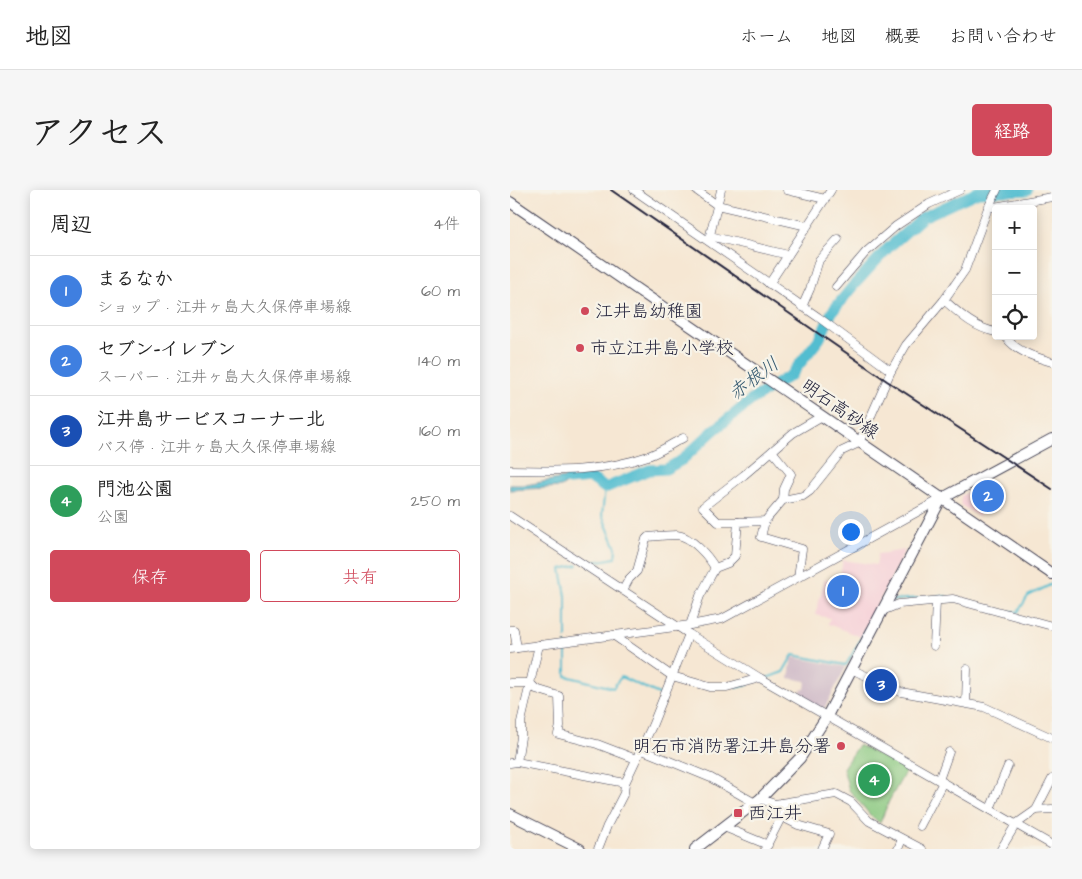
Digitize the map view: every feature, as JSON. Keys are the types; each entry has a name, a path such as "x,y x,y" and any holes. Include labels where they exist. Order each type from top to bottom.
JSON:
{"main road":[{"name":"明石高砂線","path":"510,202 1052,574"},
{"path":"695,849 757,801 800,758 827,716 941,499 1052,439"},
{"path":"510,814 580,849"}],"street":[{"path":"634,190 709,239 891,371"},
{"path":"696,190 718,205 807,226"},
{"path":"709,239 721,190"},
{"path":"787,190 825,199"},
{"path":"769,284 831,190"},
{"path":"836,287 866,252 896,226 929,204 960,190"},
{"path":"783,500 803,496 810,491 842,451 860,442 891,371 906,345 944,300 965,270 988,208 997,190"},
{"path":"988,208 1052,197"},
{"path":"709,239 788,255"},
{"path":"802,307 820,260 838,240"},
{"path":"944,300 967,321 984,330 992,331"},
{"path":"1008,340 1021,351 1052,362"},
{"path":"766,521 718,522 703,508 793,433 822,416"},
{"path":"510,470 574,471 616,465 649,456 682,438"},
{"path":"772,451 791,474 784,489 783,500 766,521 761,537 802,549 798,577"},
{"path":"510,630 514,630 514,649 722,619 941,499"},
{"path":"510,516 679,626 688,634 760,678 1052,845"},
{"path":"690,625 700,596 716,568 728,563 735,556 738,522"},
{"path":"623,590 629,579 637,571 648,537 684,536 708,555 716,568"},
{"path":"882,611 899,604 953,599 1052,626"},
{"path":"934,646 936,600"},
{"path":"598,849 607,826 624,793 626,783 652,726 688,634"},
{"path":"613,635 672,676 710,687 727,687 760,678"},
{"path":"539,645 521,722 521,737 514,762 626,783"},
{"path":"851,669 901,692 984,707 1052,738"},
{"path":"966,703 967,669"},
{"path":"510,683 530,683 536,689 559,696 560,726 558,734 596,744 636,759"},
{"path":"640,749 711,778 757,801 775,804 836,794 851,802 869,821 922,849"},
{"path":"920,826 941,781 950,752"},
{"path":"990,809 1008,766"},
{"path":"1001,849 1016,824 1036,810 1052,778"},
{"path":"724,827 766,847 782,817 782,803"},
{"path":"1036,810 1052,809"},
{"path":"782,817 798,825 829,834 822,849"},
{"path":"898,849 902,839"}],"shaded area":[{"path":"983,483 995,485 992,508 981,507 979,517 961,505 961,496"},
{"path":"905,550 861,637 828,624 830,618 815,615 825,579 839,582 843,560 876,565 878,554"},
{"path":"792,657 846,667 823,711 802,697 801,690 805,689 806,681 789,678"}],"green space":[{"path":"858,745 907,769 889,801 880,823 871,816 849,790 843,768"}],"water":[{"path":"564,478 585,479 568,482 561,487 510,490 510,485 526,485"}],"waterway":[{"name":"赤根川","path":"569,480 591,478 605,488 649,470 666,469 682,460 713,431 753,399 791,375 820,338 832,312 853,286 888,248 923,217 978,192 1027,190"},
{"path":"588,563 615,558 616,548 602,515 605,488"},
{"path":"566,638 566,596 561,569 578,565"},
{"path":"1011,611 1018,612 1028,596 1052,584"},
{"path":"893,600 946,596"},
{"path":"767,678 783,672 793,655 846,665 881,604"},
{"path":"566,643 566,676 613,688 621,677 661,695"},
{"path":"736,688 748,685"}],"railway":[{"path":"611,190 887,381 1052,489"}],"place":[{"name":"江井島幼稚園","path":"585,311"},
{"name":"市立江井島小学校","path":"580,348"},
{"name":"セブン-イレブン","path":"988,496"},
{"name":"まるなか","path":"843,591"},
{"name":"江井島サービスコーナー北","path":"881,685"},
{"name":"明石市消防署江井島分署","path":"841,746"},
{"name":"門池公園","path":"874,780"},
{"name":"西江井","path":"738,813"}]}
